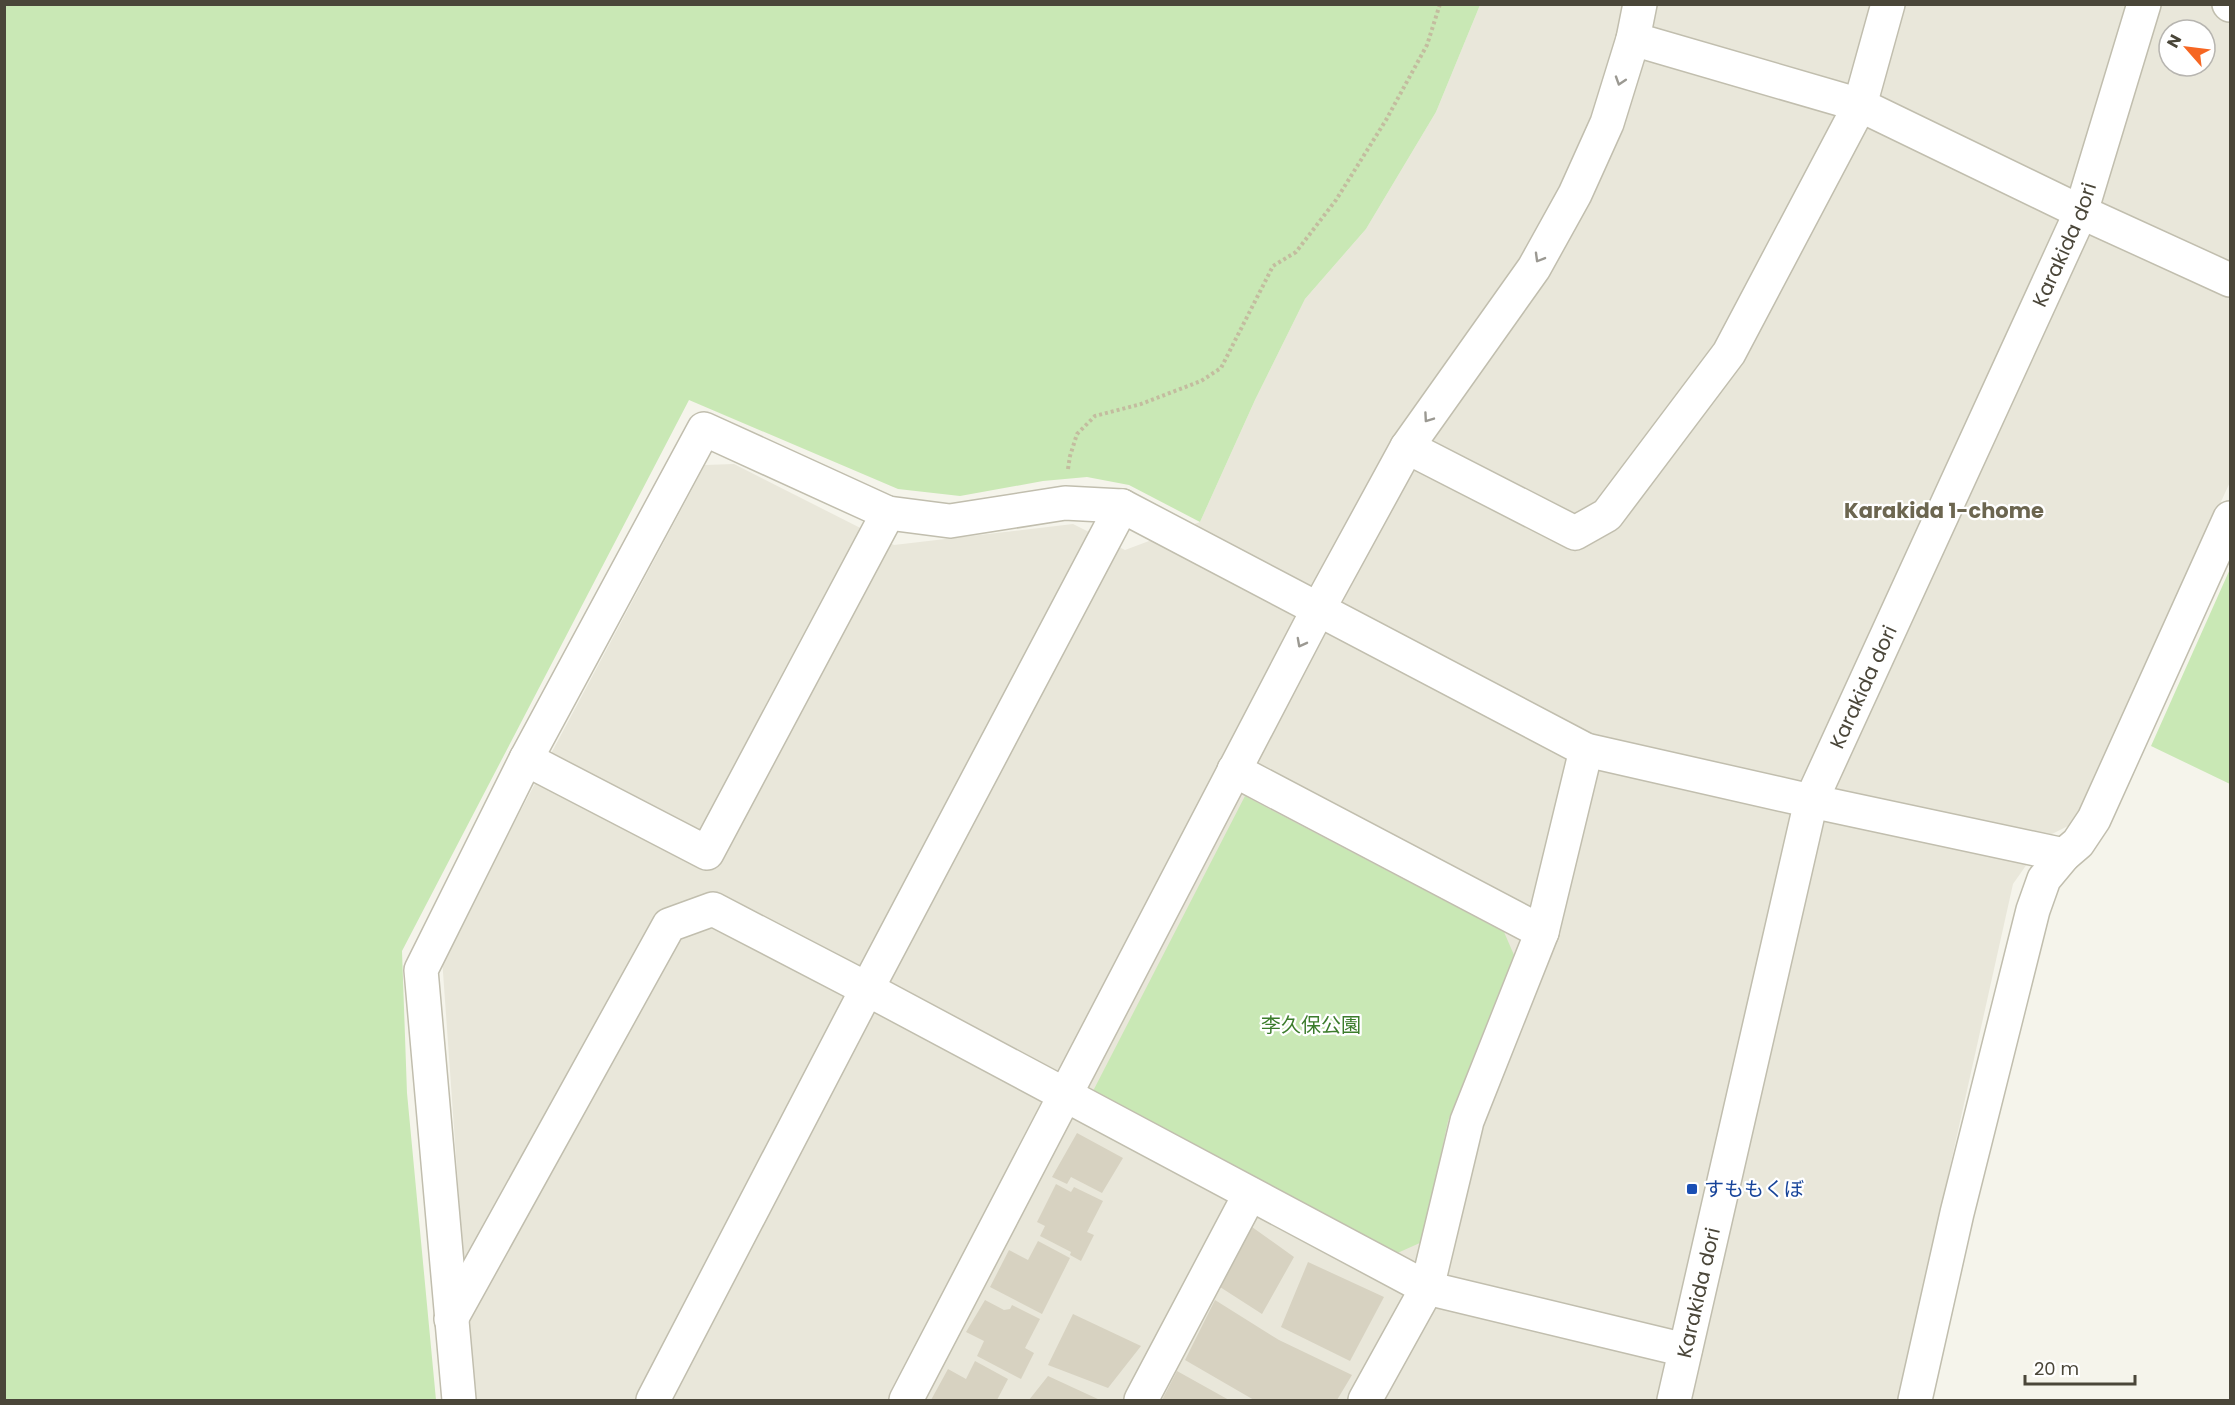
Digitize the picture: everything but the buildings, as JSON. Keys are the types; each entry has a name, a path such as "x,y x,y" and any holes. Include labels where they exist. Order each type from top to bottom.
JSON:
{"street":[{"path":"906,1401 1319,608 1407,447 1534,268 1575,194 1606,123 1634,39 1640,4"},
{"path":"1407,447 1575,533 1607,515 1729,353 1860,105 1887,4"},
{"name":"Karakida dori","path":"1674,1401 1811,801 2081,212 2144,4"},
{"path":"1634,39 1860,105 2081,212 2230,280"},
{"path":"459,1401 421,970 526,759 704,429 888,513 950,521 1065,503 1122,506 1586,750 2064,855"},
{"path":"653,1401 1122,506"},
{"path":"526,759 707,853 888,513"},
{"path":"1915,1401 1957,1213 2033,910 2044,879 2064,855 2078,843 2094,819 2230,518"},
{"path":"1365,1401 1427,1288 1467,1121 1542,932 1586,750"},
{"path":"1234,770 1542,932"},
{"path":"450,1319 669,925 713,909 1427,1288 1685,1350"},
{"path":"1141,1401 1250,1194"}],"path":[{"path":"1065,503 1070,456 1077,434 1095,416 1141,404 1191,385 1221,368 1273,266 1296,252 1336,200 1386,120 1427,45 1440,4"}],"shaded area":[{"path":"1480,5 2230,5 2230,482 2074,823 2046,837 2013,884 1898,1400 476,1400 469,1340 442,958 705,465 734,464 894,545 1073,524 1125,550 1200,522 1255,400 1305,299 1366,229 1436,112"}],"green space":[{"path":"5,4 1480,5 1436,112 1366,229 1305,299 1255,400 1200,522 1129,485 1087,477 1043,481 960,496 898,489 689,400 402,951 407,1093 436,1400 5,1400"},
{"path":"2230,569 2230,784 2151,746"},
{"name":"李久保公園","path":"1245,796 1504,932 1514,955 1448,1121 1422,1242 1393,1255 1092,1093"}],"place":[{"name":"すももくぼ","path":"1692,1189"}],"district":[{"name":"Karakida 1-chome","path":"1944,510"}]}
